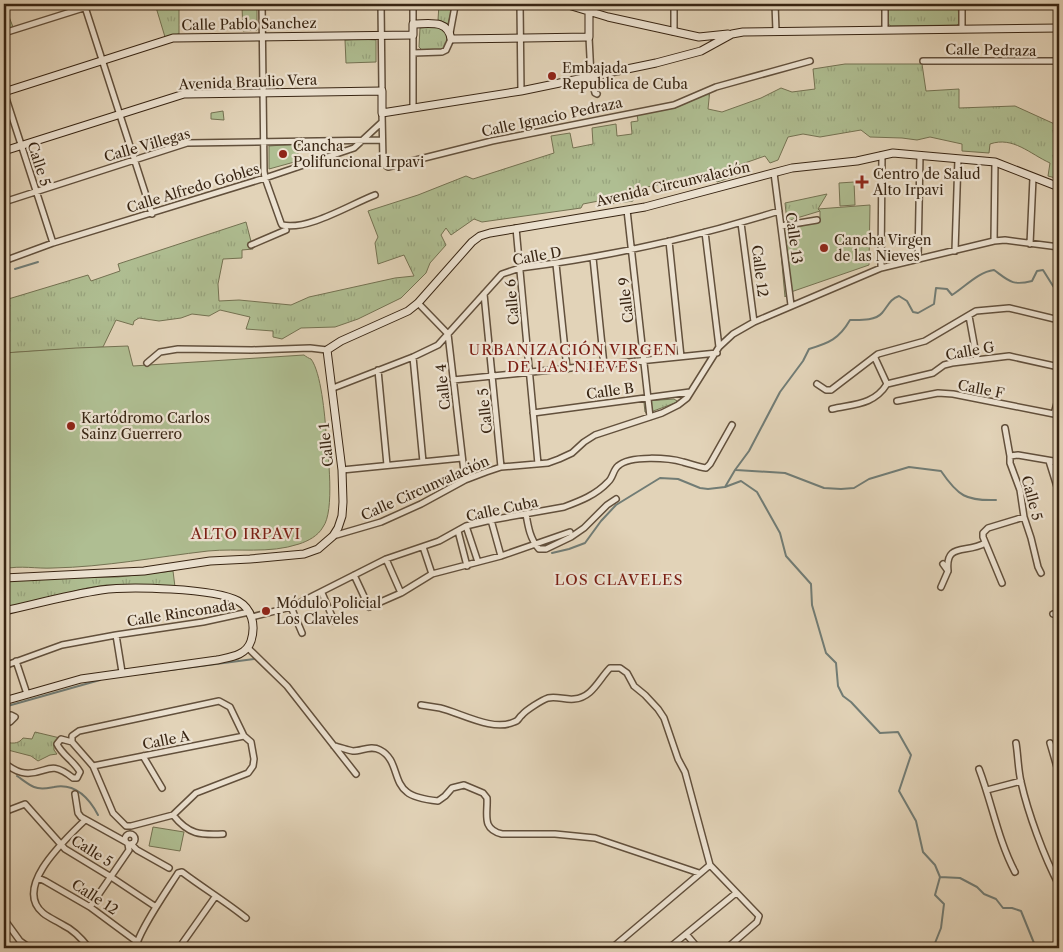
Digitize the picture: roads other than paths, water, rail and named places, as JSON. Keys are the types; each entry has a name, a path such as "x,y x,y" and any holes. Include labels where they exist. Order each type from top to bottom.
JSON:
{"main road":[{"path":"565,4 608,18 699,37 776,31 1059,28"},
{"path":"413,35 413,24 441,24 446,27 451,36 589,37 589,12"},
{"path":"382,91 382,113 521,91 592,78 701,51 732,34"},
{"name":"Calle Pablo Sanchez","path":"4,92 173,38 413,35"},
{"path":"699,37 704,43 701,51"},
{"name":"Avenida Braulio Vera","path":"4,151 184,94 382,91"},
{"name":"Avenida Circunvalación","path":"327,350 341,341 408,311 418,303 472,242 480,236 516,228 627,210 792,168 858,161 893,153 995,162 1059,187"},
{"name":"Calle 1","path":"327,350 343,488 342,516 333,536"},
{"path":"4,578 144,571 210,561 250,560 304,554 318,549 333,536"},
{"path":"4,611 104,589 170,589 230,597 244,606 251,615 254,624 248,648 239,655 217,660 81,679 4,701"}],"street":[{"path":"4,33 96,4"},
{"path":"262,4 265,178 281,223 285,228"},
{"path":"381,4 382,91"},
{"path":"413,4 413,24"},
{"path":"520,4 521,91"},
{"path":"674,4 674,32"},
{"path":"776,4 776,31"},
{"path":"885,4 885,29"},
{"path":"962,4 962,28"},
{"path":"413,53 442,52 446,50 451,36 454,6"},
{"path":"85,7 152,214"},
{"path":"413,35 413,108"},
{"path":"589,37 592,78 597,94"},
{"name":"Calle Ignacio Pedraza","path":"382,140 385,166 388,166 501,139 674,105 716,87 810,61"},
{"name":"Calle Pedraza","path":"923,61 1059,62"},
{"name":"Calle 5","path":"4,92 53,243"},
{"path":"382,113 382,140"},
{"name":"Calle Alfredo Gobles","path":"4,261 53,243 142,215 152,214 354,148 382,122"},
{"name":"Calle Villegas","path":"4,202 187,143 382,140"},
{"path":"881,268 882,155"},
{"path":"918,259 920,155"},
{"path":"955,251 958,159"},
{"path":"994,240 995,162"},
{"name":"Calle 13","path":"774,173 791,305"},
{"path":"1030,244 1033,178"},
{"path":"250,245 285,228 323,218 375,195"},
{"name":"Calle 9","path":"627,210 650,417"},
{"name":"Calle D","path":"332,388 413,357 438,345 502,274 520,268 632,251 741,223 779,211"},
{"path":"781,226 817,220"},
{"name":"Calle 12","path":"741,223 754,322"},
{"name":"Calle 6","path":"516,228 538,464"},
{"path":"454,380 681,357 718,350 705,232"},
{"name":"Calle Circunvalación","path":"333,536 381,522 421,504 465,480 501,467 548,463 572,453 595,435 678,406 687,398 718,350 733,334 791,305 881,268 994,240 1059,248"},
{"path":"669,241 681,357"},
{"path":"593,258 604,365"},
{"path":"556,264 567,369"},
{"name":"Calle 5","path":"484,294 501,467"},
{"path":"418,303 448,334"},
{"path":"817,384 826,390 831,390 878,354 925,341 976,311 1010,308 1059,320"},
{"path":"969,316 977,360"},
{"name":"Calle 4","path":"448,334 465,480"},
{"path":"147,363 160,352 178,349 252,350 310,348 327,350"},
{"name":"Calle G","path":"887,384 932,373 944,364 1008,356 1059,367"},
{"path":"413,357 423,462"},
{"path":"832,409 872,400 882,393 887,384 875,358"},
{"path":"378,370 387,465"},
{"name":"Calle B","path":"533,413 690,392"},
{"name":"Calle F","path":"897,401 938,393 953,394 1057,414"},
{"path":"1057,414 1059,396"},
{"name":"Calle Cuba","path":"251,615 291,607 386,559 439,541 466,526 564,507 592,495 610,481 618,466 624,462 638,459 665,459 706,468 732,426"},
{"name":"Calle 5","path":"1004,428 1010,463 1020,490 1024,517 1040,573"},
{"path":"1010,456 1018,454 1059,462"},
{"path":"342,470 462,458"},
{"path":"1049,461 1059,493"},
{"path":"526,514 535,544 539,549 546,548 571,537 584,528 616,498"},
{"path":"1002,583 982,535 984,530 1024,517"},
{"path":"491,520 501,556"},
{"path":"466,526 478,562"},
{"path":"458,531 467,566"},
{"path":"354,575 369,607 401,592 432,574 501,556 570,532"},
{"path":"941,587 948,571 947,561 950,555 985,543"},
{"path":"423,546 432,574"},
{"path":"386,559 401,592"},
{"path":"943,564 948,571"},
{"path":"322,593 334,621"},
{"path":"291,607 302,632"},
{"name":"Calle Rinconada","path":"4,666 62,645 251,615"},
{"path":"116,635 122,672"},
{"path":"248,648 287,686 316,726 356,774"},
{"path":"16,661 27,694"},
{"path":"421,705 441,708 463,717 495,725 511,724 517,721 520,715 545,699 554,697 576,700 585,695 593,690 610,668 620,668 627,673 634,686 645,695 664,718 678,759 685,772 710,865 759,916 759,919 727,948"},
{"path":"4,763 22,773 54,768 65,772 73,778 77,778 80,772 78,768 57,744 61,739 72,742 92,766 113,813 126,826 173,815 196,793 248,773 253,766 254,750 251,742 244,736 230,707 219,701 79,731 72,736 72,742"},
{"path":"4,716 11,714 14,717 13,720 4,724"},
{"name":"Calle A","path":"92,766 244,736"},
{"path":"1016,742 1021,780 1030,812 1051,869 1059,884"},
{"path":"1050,743 1059,774"},
{"path":"334,746 354,751 370,748 380,750 389,757 395,768 398,782 410,794 438,800 446,796 452,788 464,785 483,793 487,798 487,821 491,829 496,832 502,834 555,834 595,838 699,873"},
{"path":"143,756 162,788"},
{"path":"979,769 1007,857 1015,872"},
{"path":"987,790 1021,780"},
{"path":"74,794 78,813 85,820 169,868"},
{"name":"Calle 5","path":"4,812 25,804 65,849 156,907"},
{"path":"173,815 177,820 198,834 223,834"},
{"path":"85,820 60,844 35,881 35,898 42,912 77,934 89,948"},
{"path":"128,843 134,842 135,838 131,834 131,826"},
{"path":"90,907 129,850 127,836 131,834"},
{"path":"612,948 710,865"},
{"path":"136,948 136,941 178,873 182,872 215,897 224,900 246,918"},
{"name":"Calle 12","path":"38,878 90,907 136,941"},
{"path":"670,948 736,893"},
{"path":"179,948 215,897"},
{"path":"4,919 20,941 30,948"},
{"path":"686,934 698,948"}],"waterway":[{"path":"15,269 38,262"},
{"path":"552,553 585,543 601,521 616,505 660,478 678,479 700,488 725,487 749,451 780,392 803,361 809,349 833,339 842,332 850,320 867,320 879,316 891,301 899,296 907,301 913,312 918,313 934,304 936,288 947,289 952,295 977,277 994,270 1007,280 1015,283 1032,281 1037,271 1043,270 1059,293"},
{"path":"736,470 785,473 824,488 841,489 854,488 869,479 909,467 941,471 953,486 964,495 970,498 996,500"},
{"path":"725,487 741,481 757,492 780,533 786,556 811,584 812,605 826,653 836,663 838,686 843,696 880,733 898,732 911,755 899,791 916,821 923,852 935,865 940,877 935,895 944,904 941,928 933,948"},
{"path":"140,674 254,659"},
{"path":"4,707 100,680"},
{"path":"17,776 37,788 62,786 75,790 86,798 98,815"},
{"path":"940,877 960,878 977,887 984,894 996,899 1003,908 1021,911 1036,948"}],"place":[{"name":"Embajada Republica de Cuba","path":"552,76"},
{"name":"Cancha Polifuncional Irpavi","path":"283,154"},
{"name":"Centro de Salud Alto Irpavi","path":"862,182"},
{"name":"Cancha Virgen de las Nieves","path":"824,248"},
{"name":"Kartódromo Carlos Sainz Guerrero","path":"71,426"},
{"name":"Módulo Policial Los Claveles","path":"266,611"}],"district":[{"name":"URBANIZACIÓN VIRGEN DE LAS NIEVES","path":"573,358"},
{"name":"ALTO IRPAVI","path":"246,534"},
{"name":"LOS CLAVELES","path":"619,580"}]}
